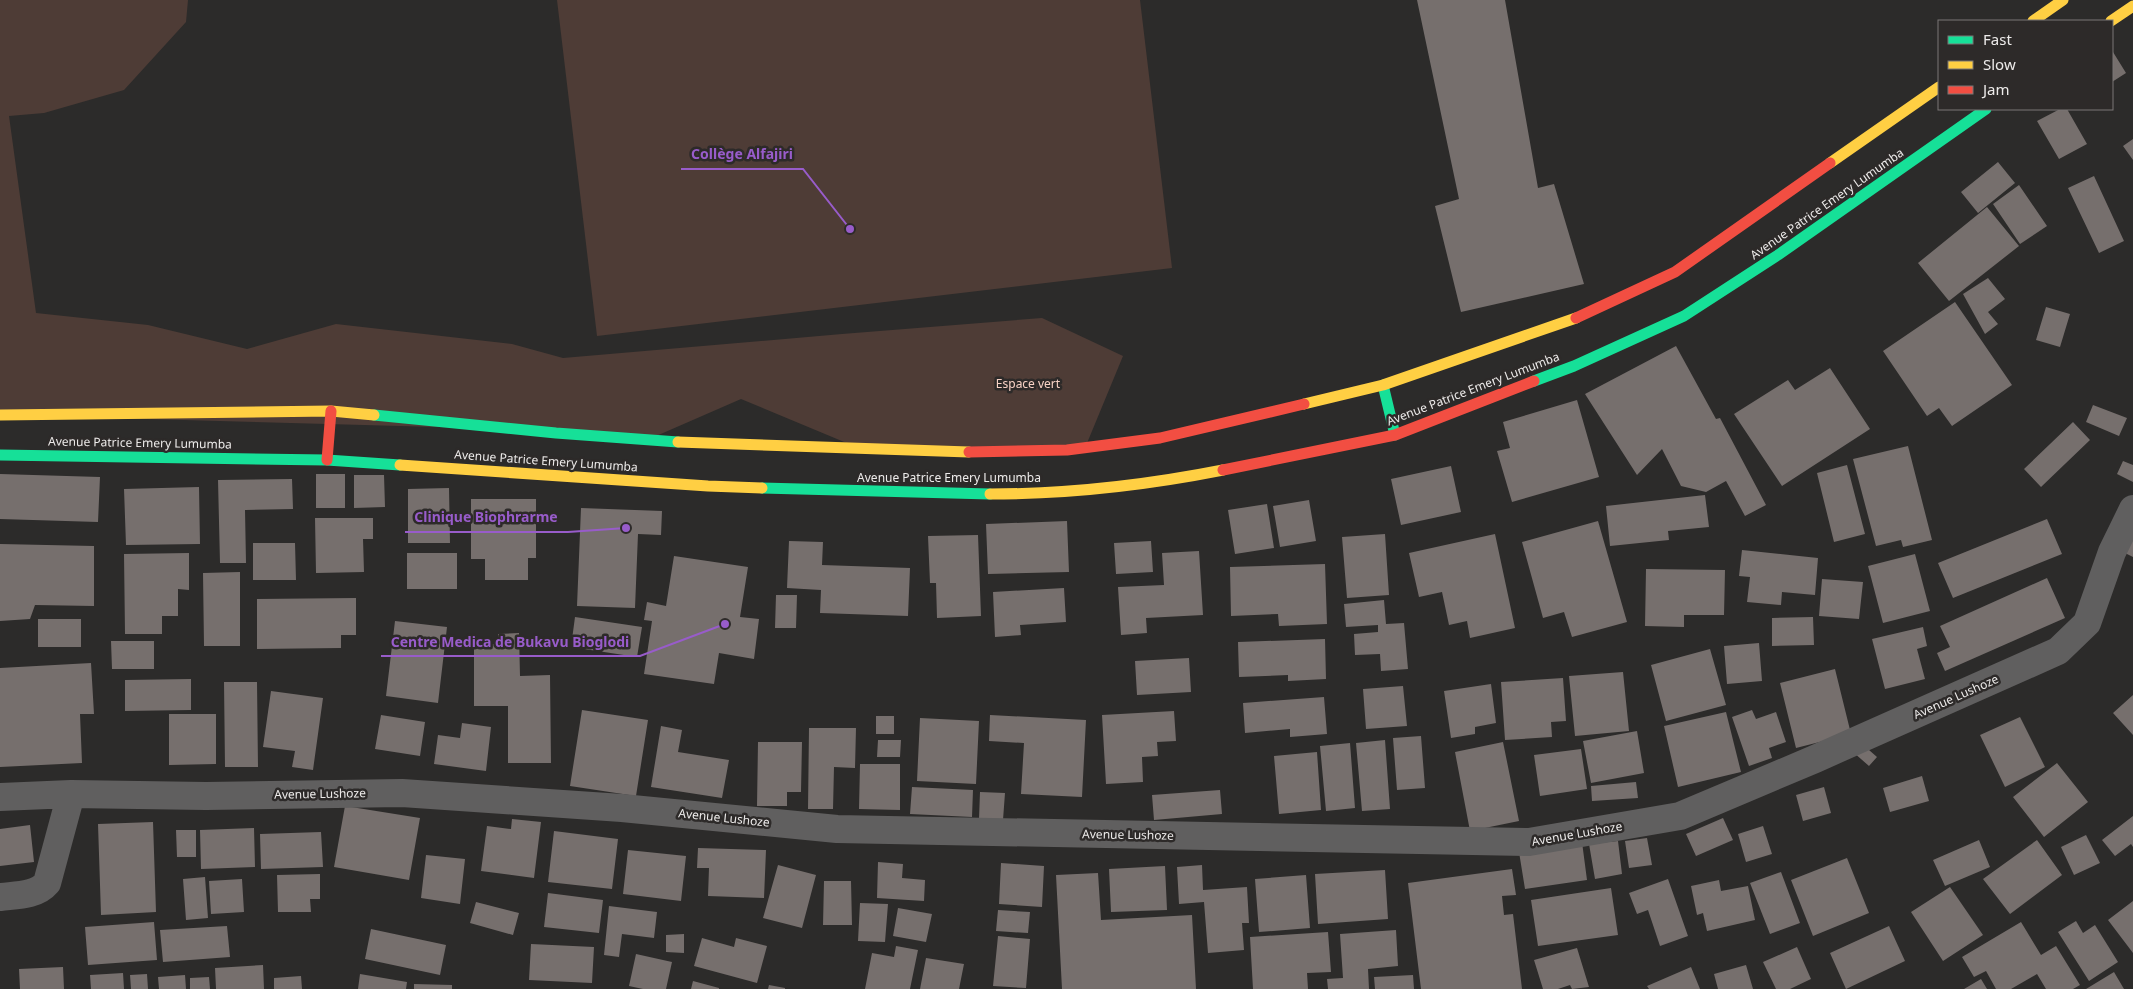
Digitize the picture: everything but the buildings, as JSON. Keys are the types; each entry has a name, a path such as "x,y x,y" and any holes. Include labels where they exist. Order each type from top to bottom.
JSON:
{"main road":[{"path":"2034,20 2063,0"},
{"path":"2112,20 2133,6"},
{"name":"Avenue Patrice Emery Lumumba","path":"0,415 331,411 556,433 713,444 995,453 1067,450 1160,438 1383,385 1568,322 1675,272 1938,88"},
{"name":"Avenue Patrice Emery Lumumba","path":"0,455 327,460 708,486 993,494 1075,491 1181,478 1395,435 1574,366 1684,316 1778,255 1985,110"},
{"path":"1383,385 1395,435"},
{"path":"327,460 331,411"}],"street":[{"name":"Avenue Lushoze","path":"0,798 72,794 206,796 402,793 622,808 837,829 1529,842 1680,816 1758,785 2058,651 2087,622 2112,552 2133,509"},
{"path":"0,897 32,893 41,890 47,882 72,794"}],"green space":[{"name":"Espace vert","path":"0,0 188,0 186,22 124,90 44,113 9,116 36,313 148,325 247,349 336,324 512,344 563,358 1042,318 1123,356 1085,448 861,449 741,399 647,440 512,429 0,415"},
{"path":"557,0 1140,0 1172,268 597,336"}],"traffic: fast":[{"path":"1534,381 1574,366 1684,316 1778,255 1985,110"},
{"path":"1383,385 1395,435"},
{"path":"374,415 556,433 678,442"},
{"path":"0,455 327,460 400,465"},
{"path":"762,488 990,494"}],"traffic: slow":[{"path":"2034,20 2063,0"},
{"path":"2112,20 2133,6"},
{"path":"1830,163 1938,88"},
{"path":"1304,404 1383,385 1576,318"},
{"path":"0,415 331,411 374,415"},
{"path":"678,442 969,452"},
{"path":"400,465 762,488"},
{"path":"990,494 1107,488 1223,470"}],"traffic: jam":[{"path":"1576,318 1675,272 1830,163"},
{"path":"1223,470 1395,435 1534,381"},
{"path":"969,452 1067,450 1160,438 1304,404"},
{"path":"327,460 331,411"}],"place":[{"name":"Collège Alfajiri","path":"850,229"},
{"name":"Clinique Biophrarme","path":"626,528"},
{"name":"Centre Medica de Bukavu Bioglodi","path":"725,624"}]}
